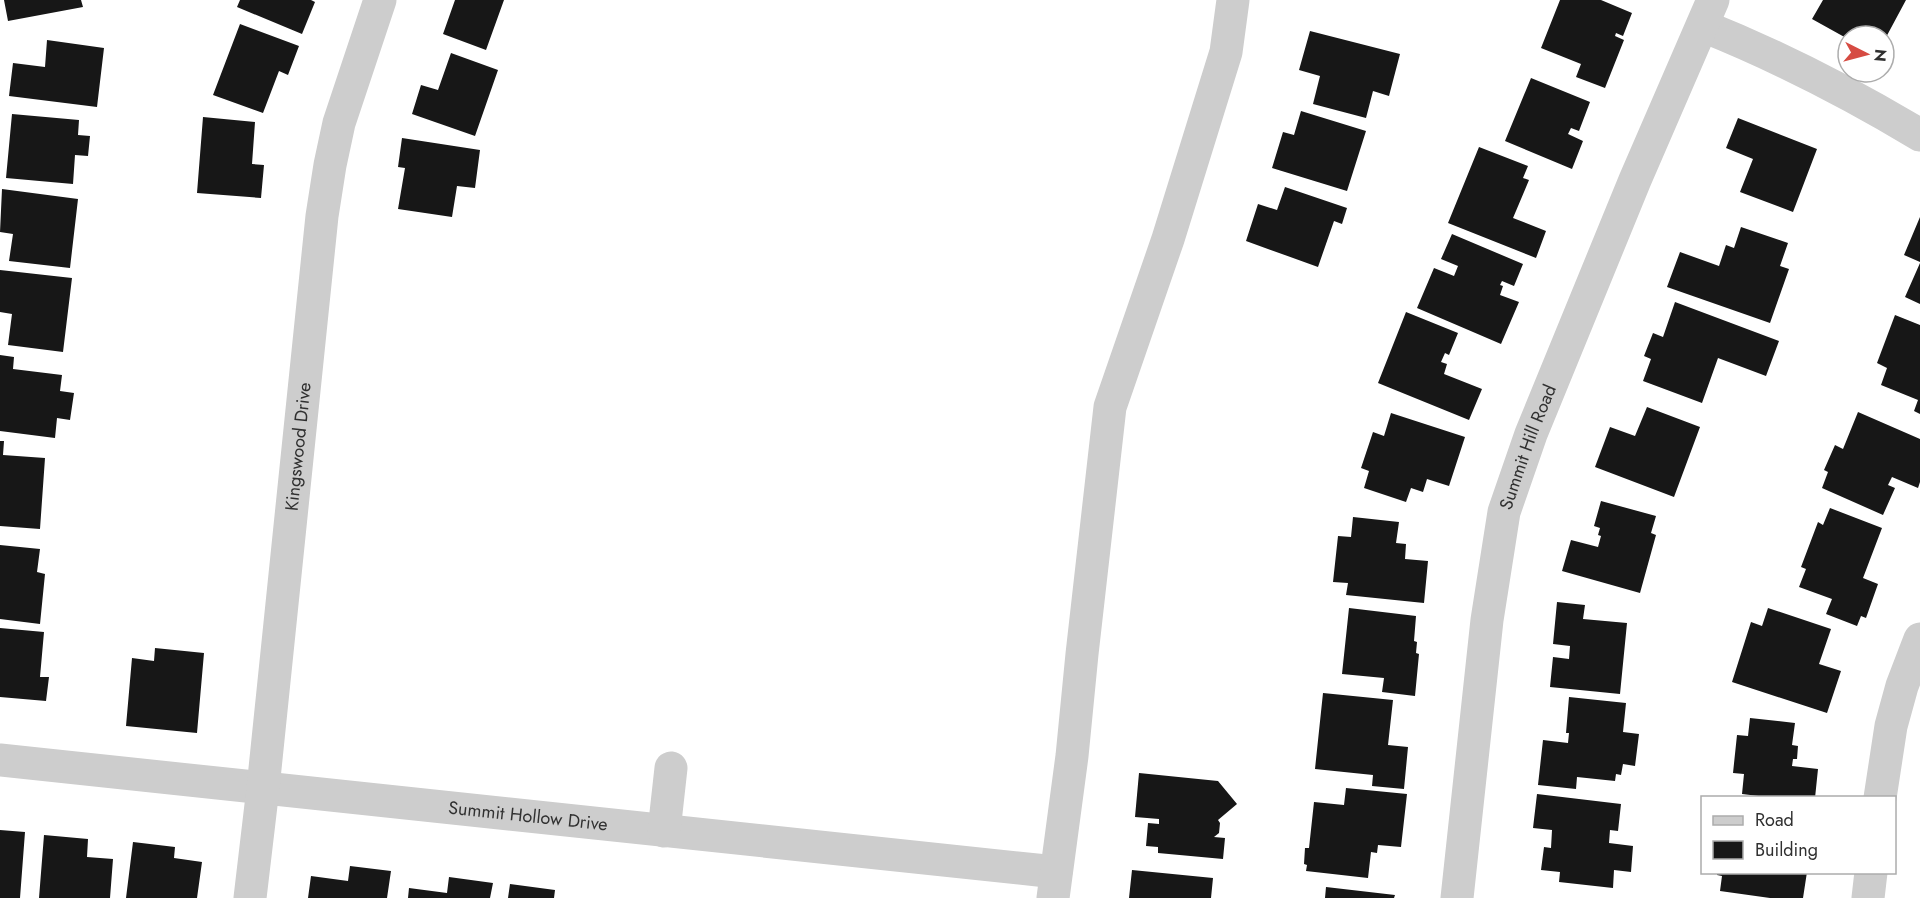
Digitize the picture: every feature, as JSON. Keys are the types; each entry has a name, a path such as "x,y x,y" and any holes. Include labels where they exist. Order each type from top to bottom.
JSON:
{"street":[{"name":"Kingswood Drive","path":"250,898 322,216 339,123 380,0"},
{"path":"1055,885 1072,756 1110,407 1168,239 1227,52 1233,0"},
{"path":"1708,13 1756,48 1835,87 1920,135"},
{"name":"Summit Hill Road","path":"1457,898 1487,620 1504,512 1535,423 1635,180 1708,13"},
{"path":"1880,796 1894,716 1902,686 1920,639"},
{"name":"Summit Hollow Drive","path":"0,760 664,831 1055,885"},
{"path":"664,831 670,768"},
{"path":"1868,898 1871,874"}],"building":[{"path":"4,0 81,0 83,7 8,21"},
{"path":"240,0 311,0 315,2 302,34 237,7"},
{"path":"455,0 504,0 486,50 443,34"},
{"path":"1560,0 1601,0 1632,13 1623,36 1616,33 1615,36 1624,40 1605,88 1576,77 1581,64 1541,48"},
{"path":"1823,0 1906,0 1893,24 1836,24 1836,32 1812,19"},
{"path":"240,24 299,46 288,75 279,71 263,113 213,95"},
{"path":"1310,31 1400,54 1389,96 1373,91 1366,118 1313,104 1320,76 1299,70"},
{"path":"47,40 104,48 97,107 9,96 13,63 45,67"},
{"path":"451,53 498,70 475,136 412,114 421,85 438,90"},
{"path":"1531,78 1590,102 1579,131 1571,128 1568,134 1583,141 1572,169 1505,141"},
{"path":"1301,111 1366,131 1347,191 1272,168 1283,132 1294,135"},
{"path":"12,114 79,120 78,135 90,136 88,156 75,155 73,184 6,178"},
{"path":"203,117 255,122 252,164 264,165 261,198 197,193"},
{"path":"1738,118 1817,149 1793,212 1740,192 1753,159 1726,148"},
{"path":"402,138 480,150 475,188 457,186 452,217 398,209 405,168 398,167"},
{"path":"1479,147 1528,166 1523,178 1529,180 1513,218 1546,231 1536,258 1448,223"},
{"path":"1285,187 1347,208 1342,224 1334,221 1318,267 1246,241 1258,204 1277,210"},
{"path":"2,189 78,199 70,268 9,261 13,234 0,232"},
{"path":"1920,217 1920,262 1904,255"},
{"path":"1741,227 1788,243 1780,266 1789,269 1770,323 1667,287 1680,252 1719,266 1726,245 1734,248"},
{"path":"1452,234 1523,264 1514,286 1502,281 1500,285 1503,286 1500,295 1519,302 1501,344 1417,308 1434,268 1454,276 1458,266 1441,259"},
{"path":"1920,263 1920,304 1905,297"},
{"path":"0,270 72,278 63,352 8,345 12,314 0,312"},
{"path":"1675,302 1779,341 1766,376 1718,358 1702,403 1643,381 1651,359 1644,356 1653,333 1663,337"},
{"path":"1406,312 1458,333 1449,355 1445,353 1441,362 1447,364 1444,374 1482,389 1469,420 1378,383"},
{"path":"1895,315 1920,325 1920,414 1914,411 1918,400 1881,385 1887,368 1877,363"},
{"path":"0,355 14,357 13,369 62,375 60,391 74,393 70,420 57,418 55,438 0,431"},
{"path":"1647,407 1700,427 1674,497 1595,467 1610,427 1635,436"},
{"path":"1858,412 1920,439 1918,488 1892,477 1888,485 1895,488 1883,515 1822,488 1828,472 1824,470 1835,445 1843,449"},
{"path":"1391,413 1465,437 1449,486 1427,479 1423,492 1411,488 1406,502 1364,488 1369,471 1361,468 1373,432 1384,436"},
{"path":"0,441 4,441 3,455 45,458 40,529 0,526"},
{"path":"1601,501 1656,516 1651,533 1656,535 1640,593 1562,571 1571,540 1598,547 1601,536 1598,535 1600,528 1594,526"},
{"path":"1830,508 1882,528 1863,578 1878,584 1866,618 1861,616 1857,626 1826,614 1832,599 1799,587 1806,569 1801,567 1818,522 1823,525"},
{"path":"1353,517 1399,522 1396,543 1406,544 1405,559 1428,561 1424,603 1346,595 1348,583 1333,582 1338,536 1351,537"},
{"path":"0,545 40,549 37,572 45,574 40,624 0,619"},
{"path":"1557,602 1585,605 1583,619 1627,623 1620,694 1550,687 1553,657 1569,659 1570,646 1553,644"},
{"path":"1349,608 1416,616 1414,641 1417,642 1416,653 1419,654 1415,696 1382,692 1384,678 1342,674"},
{"path":"1768,608 1831,629 1819,664 1841,671 1827,713 1732,682 1751,622 1762,626"},
{"path":"0,628 44,632 40,677 49,677 46,701 0,697"},
{"path":"155,648 204,653 197,733 126,726 132,658 154,661"},
{"path":"1323,693 1393,700 1388,745 1408,747 1404,789 1372,786 1373,775 1315,769"},
{"path":"1569,697 1626,703 1623,732 1639,734 1635,766 1623,764 1621,775 1616,774 1615,781 1577,777 1576,789 1538,785 1543,740 1568,743 1569,733 1566,733"},
{"path":"1750,718 1795,723 1792,745 1798,746 1797,759 1793,759 1792,766 1818,769 1815,796 1742,794 1744,774 1733,773 1737,735 1748,736"},
{"path":"1139,773 1218,781 1237,804 1218,820 1219,833 1214,837 1225,838 1223,859 1158,853 1158,847 1146,846 1148,823 1159,824 1159,819 1135,817"},
{"path":"1346,788 1407,794 1401,847 1378,845 1377,853 1371,852 1368,878 1306,871 1307,865 1304,864 1305,848 1309,848 1314,802 1344,805"},
{"path":"1537,794 1621,804 1618,831 1610,830 1609,843 1633,846 1631,872 1614,870 1613,888 1559,882 1560,872 1541,870 1544,847 1551,848 1552,830 1533,828"},
{"path":"0,830 25,832 20,898 0,898"},
{"path":"44,835 88,839 87,857 113,859 110,898 39,898"},
{"path":"133,842 175,847 174,858 202,862 197,898 126,898"},
{"path":"350,866 391,871 387,898 308,898 311,876 348,881"},
{"path":"1132,870 1213,878 1211,898 1129,898"},
{"path":"1807,874 1803,898 1770,898 1720,891 1722,876 1717,875"},
{"path":"449,877 493,883 490,898 408,898 409,888 447,893"},
{"path":"510,884 555,890 554,898 508,898"},
{"path":"1326,887 1395,895 1394,898 1325,898"}]}
